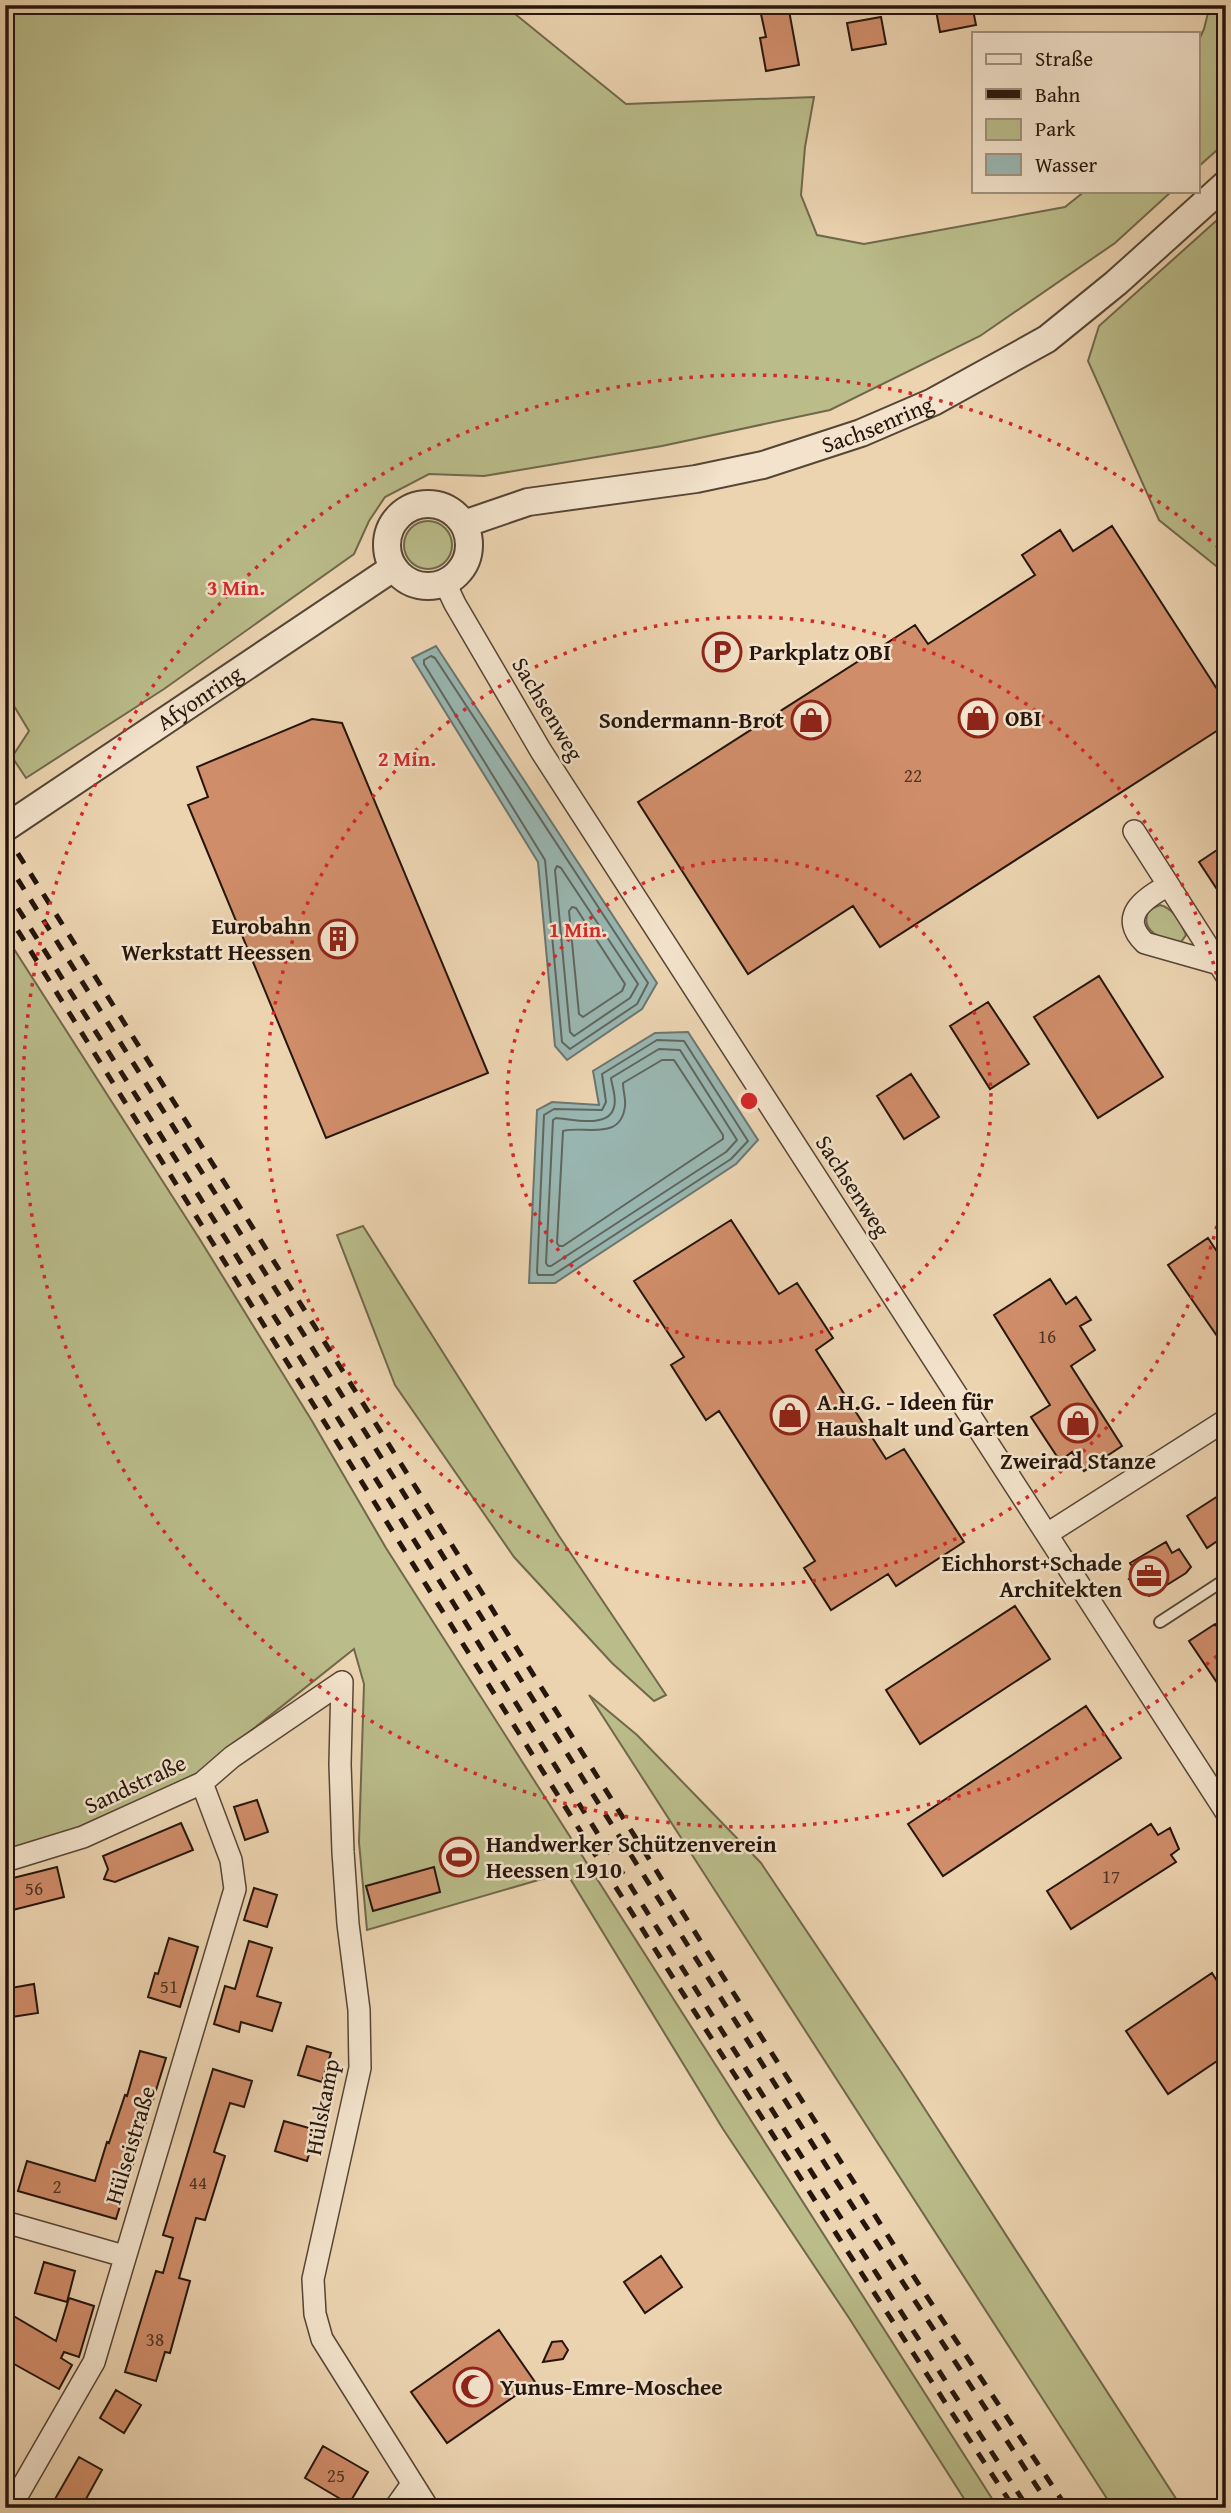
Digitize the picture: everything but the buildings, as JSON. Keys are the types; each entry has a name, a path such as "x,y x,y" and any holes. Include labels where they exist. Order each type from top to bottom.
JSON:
{"street":[{"name":"Sachsenring","path":"464,524 528,502 696,480 763,465 861,433 933,402 1046,340 1125,275 1226,184"},
{"path":"439,504 458,515 464,524 470,546 468,558 455,577 445,583 426,587 407,581 393,568 386,547 388,536 391,525 406,509 416,505 439,504"},
{"name":"Afyonring","path":"5,828 393,568"},
{"name":"Sachsenweg","path":"445,583 541,751 1226,1812"},
{"path":"1134,831 1222,970"},
{"path":"1167,886 1141,903 1135,913 1133,926 1137,935 1145,943 1222,970"},
{"path":"1047,1534 1224,1426"},
{"name":"Sandstraße","path":"5,1861 83,1837 202,1783 232,1757 342,1682"},
{"name":"Hülskamp","path":"342,1682 340,1764 343,1852 348,1924 359,2010 360,2068 313,2279 315,2314 322,2339 428,2508"},
{"name":"Hülseistraße","path":"10,2508 94,2362 235,1889 231,1860 202,1783"},
{"path":"5,2222 124,2256"},
{"path":"395,2508 412,2484"}],"lane":[{"path":"1160,1622 1226,1579"}],"green space":[{"path":"5,5 504,5 626,104 814,97 805,147 801,195 817,235 864,244 1065,207 1084,192 1171,192 1115,243 980,336 830,410 662,446 484,476 429,474 385,497 369,521 354,554 164,689 26,778 12,757 29,731 5,691"},
{"path":"1210,5 1226,5 1226,142 1200,165 1200,38"},
{"path":"1226,212 1226,574 1159,520 1088,361 1099,326"},
{"path":"428,521 445,528 452,545 445,562 428,569 411,562 404,545 411,528"},
{"path":"1160,905 1173,912 1182,925 1186,935 1181,942 1160,937 1147,924 1149,910"},
{"path":"5,935 199,1238 312,1421 386,1548 998,2508 970,2508 849,2318 723,2129 566,1872 367,1930 359,1842 364,1684 354,1649 228,1749 212,1768 70,1831 5,1850"},
{"path":"363,1226 559,1536 666,1695 654,1701 612,1663 514,1557 395,1385 337,1235"},
{"path":"589,1695 637,1735 761,1863 901,2072 1182,2508 1113,2508"}],"water":[{"path":"436,646 657,983 642,1009 567,1060 555,1046 538,862 412,658"},
{"path":"688,1032 758,1140 736,1164 555,1283 529,1283 537,1110 552,1102 599,1105 593,1071 655,1033"}],"railway":[{"path":"5,833 703,1945 916,2280 1067,2508"},
{"path":"5,859 827,2167 1051,2508"},
{"path":"5,888 641,1903 1028,2508"},
{"path":"5,910 631,1912 1014,2508"}],"place":[{"name":"Parkplatz OBI","path":"722,652"},
{"name":"OBI","path":"978,718"},
{"name":"Sondermann-Brot","path":"811,720"},
{"name":"Eurobahn Werkstatt Heessen","path":"338,939"},
{"name":"A.H.G. - Ideen für Haushalt und Garten","path":"790,1415"},
{"name":"Zweirad Stanze","path":"1078,1423"},
{"name":"Eichhorst+Schade Architekten","path":"1149,1576"},
{"name":"Handwerker Schützenverein Heessen 1910","path":"459,1857"},
{"name":"Yunus-Emre-Moschee","path":"473,2387"}]}
